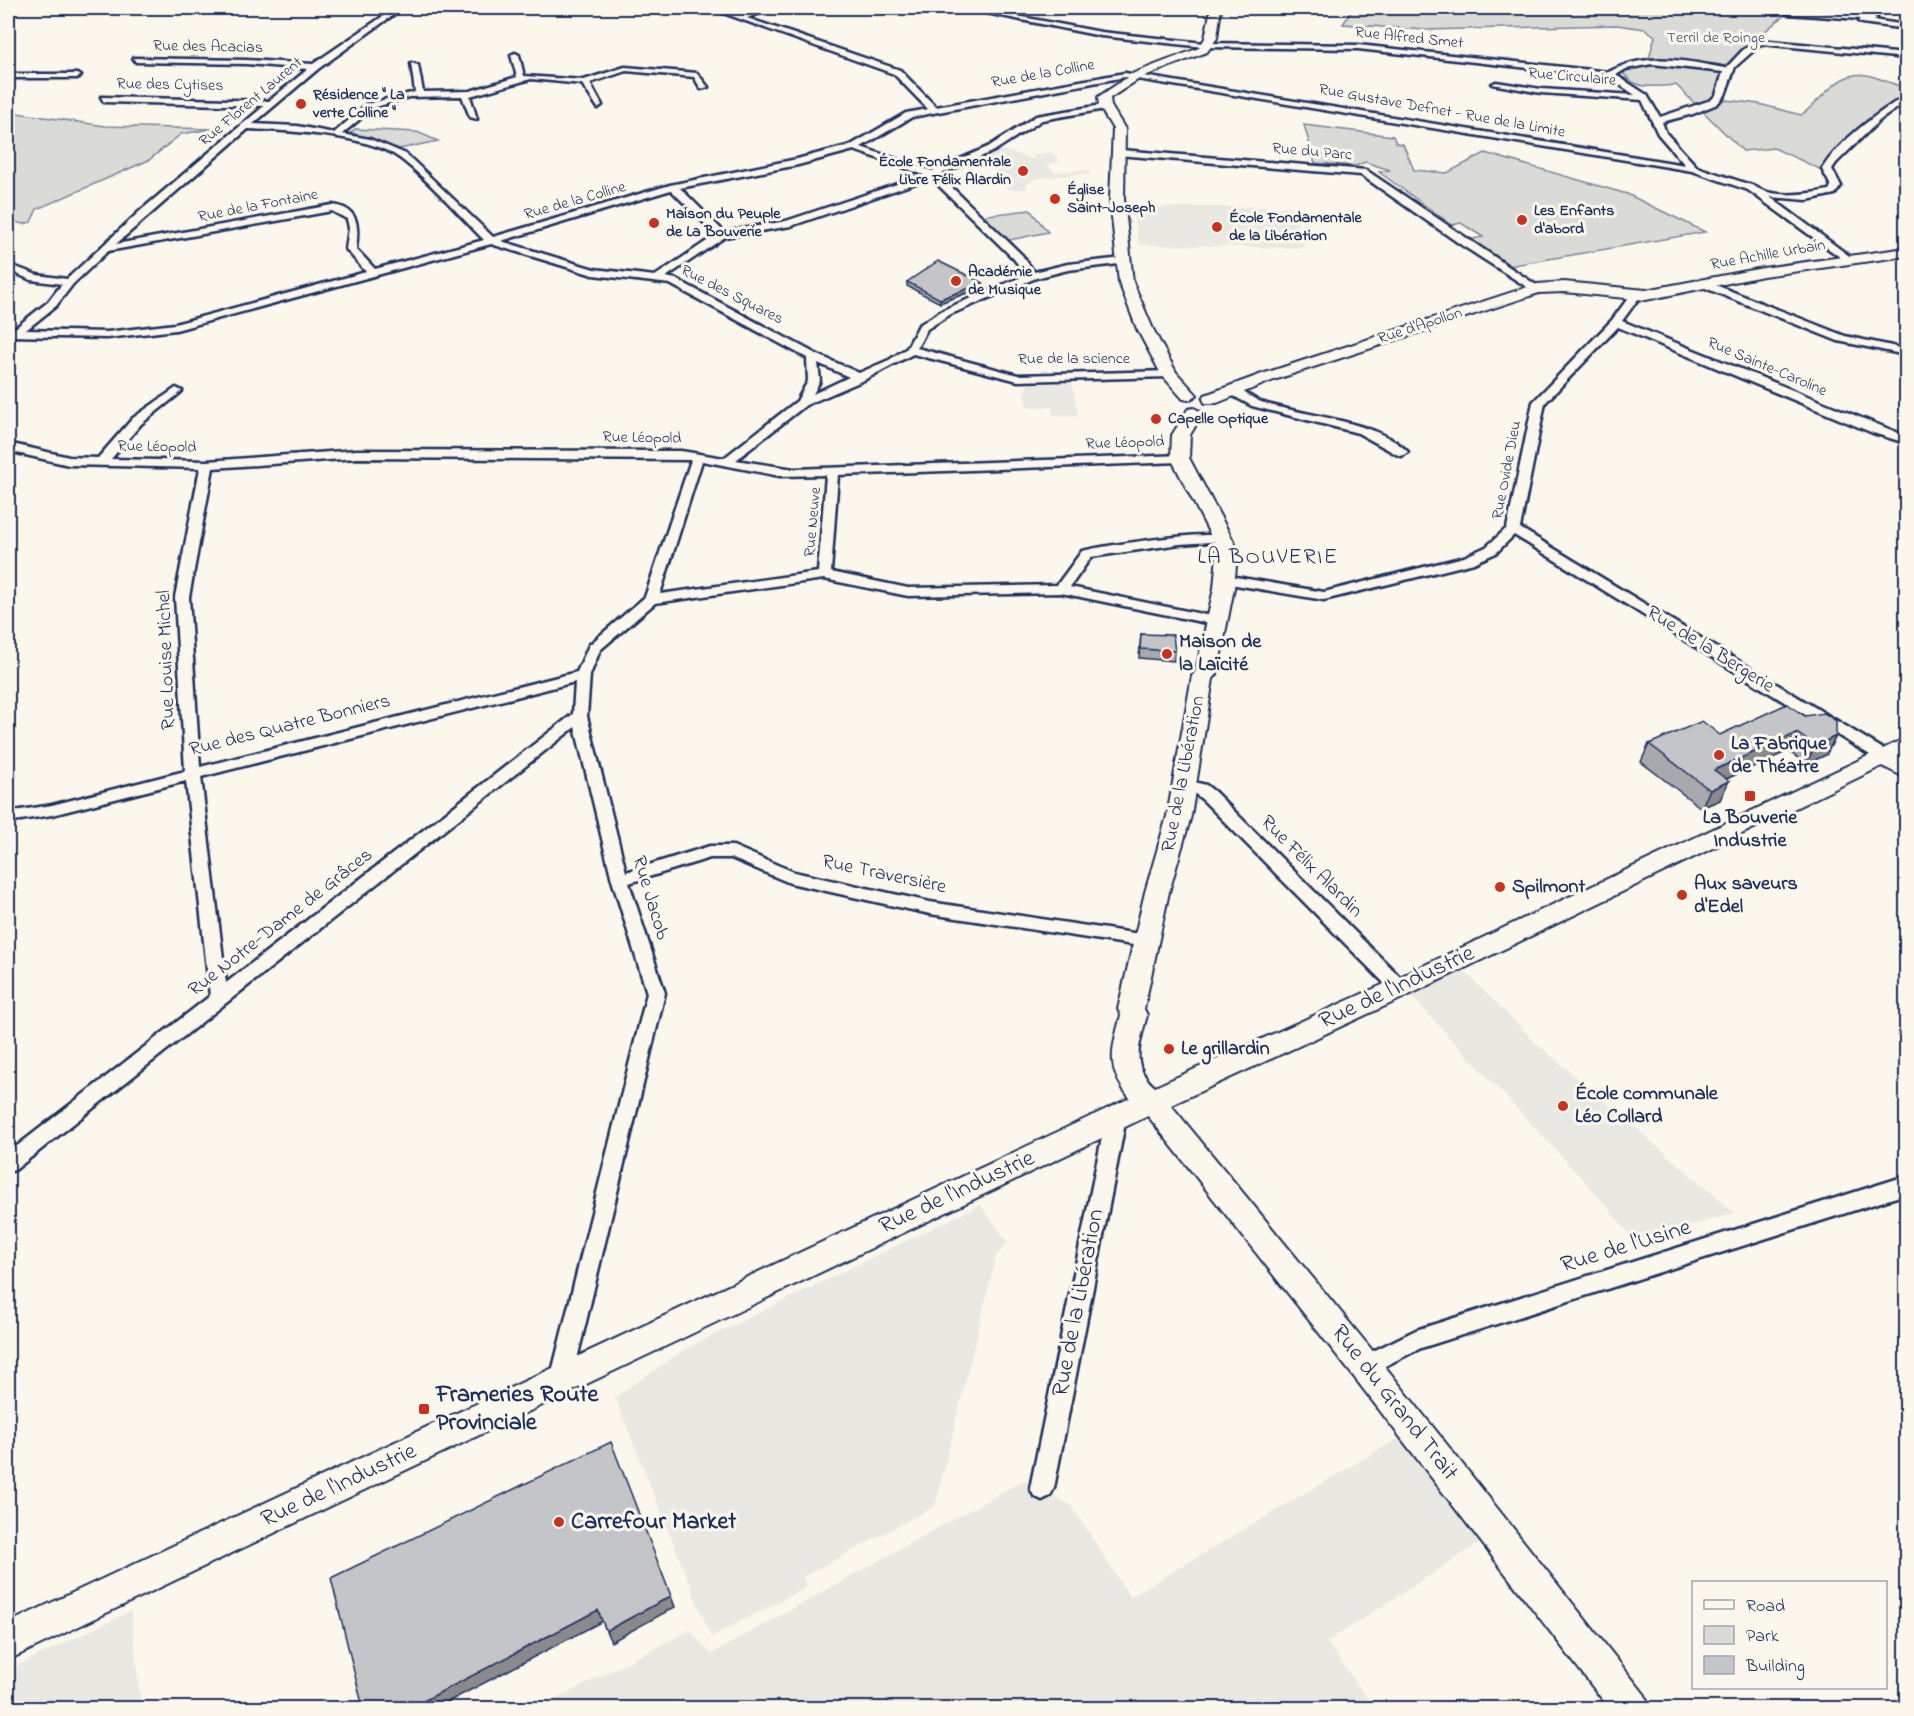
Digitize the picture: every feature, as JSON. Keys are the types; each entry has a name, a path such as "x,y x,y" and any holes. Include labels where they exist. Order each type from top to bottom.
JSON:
{"street":[{"name":"Rue Florent Laurent","path":"104,249 315,67 399,8"},
{"path":"712,8 897,72 933,109"},
{"path":"741,17 771,8"},
{"name":"Rue Alfred Smet","path":"965,8 1101,34 1204,45 1285,44 1358,47 1610,75"},
{"path":"1180,458 1180,435 1191,404 1169,374 1133,303 1123,261 1117,199 1119,129 1105,106 1104,97 1138,75 1203,50 1204,45 1211,38 1216,8"},
{"path":"1870,22 1878,8"},
{"path":"1790,12 1838,16 1906,27"},
{"path":"1657,120 1676,117 1713,103 1720,97 1729,71 1750,47 1760,42 1906,56"},
{"path":"515,55 521,78"},
{"name":"Rue des Acacias","path":"136,60 246,62 315,67"},
{"path":"1694,169 1662,134 1645,98 1610,75 1621,66 1645,61 1729,71"},
{"path":"414,65 419,93"},
{"path":"338,134 370,106 419,93 465,94 521,78 585,82 613,72 647,69 697,75 704,87"},
{"name":"Rue de la Colline","path":"12,335 106,335 176,327 490,241 673,187 798,162 854,147 894,121 933,109 1138,75"},
{"name":"Rue Gustave Defnet - Rue de la Limite","path":"1138,75 1694,169 1740,184 1759,194 1848,260"},
{"path":"8,76 77,76"},
{"path":"585,82 598,105"},
{"name":"Rue Circulaire","path":"1496,84 1541,91 1645,98"},
{"path":"465,94 474,117"},
{"name":"Rue des Cytises","path":"104,99 272,104"},
{"path":"1759,194 1807,197 1832,192 1836,186 1827,169 1832,161 1877,118 1906,99"},
{"path":"657,279 722,235 788,224 933,175 991,149 1039,118 1105,106"},
{"path":"246,126 338,134 367,141 403,156 490,241"},
{"path":"854,147 933,175 1017,257 1032,276"},
{"name":"Rue du Parc","path":"1120,153 1354,169 1375,178 1446,229 1537,288"},
{"path":"673,187 722,235"},
{"name":"Rue de la Fontaine","path":"104,249 340,208 352,218 354,228 351,249 373,273"},
{"name":"Rue des Squares","path":"490,241 593,272 672,281 813,356 860,378"},
{"path":"12,335 52,304 69,282 104,249"},
{"name":"Rue Achille Urbain","path":"1636,295 1772,270 1906,252"},
{"path":"726,462 802,403 860,378 911,350 923,327 947,312 1032,276 1068,267 1123,261"},
{"path":"8,267 35,278 69,282"},
{"path":"1704,284 1842,339 1906,352"},
{"name":"Rue d'Apollon","path":"1191,404 1537,288 1563,287 1636,295"},
{"name":"Rue Ovide Dieu","path":"1224,579 1324,596 1469,560 1491,550 1513,529 1539,402 1616,322 1636,295"},
{"name":"Rue Sainte-Caroline","path":"1616,322 1906,440"},
{"name":"Rue de la science","path":"911,350 1018,378 1169,374"},
{"path":"802,403 814,381 813,356"},
{"name":"Rue Léopold","path":"101,462 137,421 176,391"},
{"path":"1232,391 1256,404 1362,430 1402,452"},
{"name":"Rue Léopold","path":"8,447 53,459 207,465 357,454 698,456 774,472 832,472 1180,458"},
{"path":"698,456 651,599 824,575 908,592 1060,589 1216,621"},
{"name":"Rue de la Libération","path":"1152,1101 1131,1084 1125,1063 1134,1015 1131,1009 1186,785 1203,676 1206,674 1227,553 1180,458"},
{"name":"Rue Louise Michel","path":"207,465 182,597 193,772 219,999"},
{"name":"Rue Neuve","path":"824,575 832,472"},
{"name":"Rue de la Bergerie","path":"1513,529 1906,771"},
{"path":"1060,589 1087,554 1180,540 1221,538"},
{"name":"Rue Jacob","path":"561,1380 656,993 620,880 580,716 583,675 594,648 651,599"},
{"name":"Rue des Quatre Bonniers","path":"8,817 52,810 193,772 583,675"},
{"name":"Rue Notre-Dame de Grâces","path":"8,1164 580,716"},
{"name":"Rue de l'Industrie","path":"8,1642 1152,1101 1400,987 1906,745"},
{"name":"Rue Félix Alardin","path":"1186,785 1200,789 1209,796 1400,987"},
{"name":"Rue Traversière","path":"620,880 710,852 733,852 790,877 930,908 1146,941"},
{"name":"Rue du Grand Trait","path":"1152,1101 1365,1366 1632,1708"},
{"name":"Rue de la Libération","path":"1042,1488 1116,1118"},
{"name":"Rue de l'Usine","path":"1365,1366 1416,1340 1906,1185"}],"shaded area":[{"name":"École Fondamentale Libre Félix Alardin","path":"998,149 1036,160 1033,155 1052,152 1061,162 1047,164 1054,172 1089,170 1091,173 1036,178 1026,185 1028,188 1008,190 1000,179 1009,177 970,162"},
{"name":"École Fondamentale de la Libération","path":"1132,207 1294,207 1304,248 1139,245"},
{"path":"1072,383 1078,415 1053,415 1052,407 1027,407 1024,393 1028,384"},
{"name":"École communale Léo Collard","path":"1463,970 1536,1043 1735,1213 1636,1241 1593,1190 1412,997"},
{"path":"980,1205 1008,1242 996,1256 935,1506 803,1577 807,1587 711,1637 615,1397 685,1349"},
{"path":"1404,1435 1487,1538 1327,1642 1374,1708 539,1708 690,1630 711,1654 1024,1480 1071,1505 1130,1597"},
{"path":"131,1611 141,1708 8,1708 8,1670"}],"green space":[{"name":"Terril de Roinge","path":"1353,8 1795,8 1749,47 1732,70 1718,99 1759,104 1801,115 1839,82 1856,75 1867,75 1904,87 1906,97 1885,107 1859,127 1836,150 1824,171 1774,148 1743,151 1676,85 1647,86 1629,79 1624,74 1626,68 1648,62 1655,36 1645,29 1617,25 1425,30 1343,24"},
{"path":"8,113 105,126 212,129 181,134 149,160 37,209 31,222 23,224 8,220"},
{"path":"1304,125 1393,136 1396,143 1403,144 1414,170 1447,173 1485,153 1627,194 1705,232 1508,266 1468,240 1483,237 1461,223 1446,226 1441,223 1445,220 1379,172 1390,170 1365,162 1356,166 1315,163"},
{"path":"355,129 417,132 438,141 399,149 351,133"},
{"path":"1030,210 1048,232 1005,241 980,216"}],"building":[{"name":"Académie de Musique","path":"938,261 983,283 940,299 907,282"},
{"path":"1141,634 1173,635 1175,651 1140,649"},
{"path":"1787,704 1805,716 1824,713 1836,721 1836,736 1815,746 1797,733 1714,770 1729,781 1710,790 1649,744 1702,721 1720,735"},
{"name":"Carrefour Market","path":"611,1442 671,1596 606,1631 598,1610 410,1708 363,1708 331,1578"}],"place":[{"name":"Résidence \" La verte Colline \"","path":"301,104"},
{"name":"École Fondamentale Libre Félix Alardin","path":"1023,171"},
{"name":"Église Saint-Joseph","path":"1055,199"},
{"name":"Les Enfants d'abord","path":"1522,220"},
{"name":"Maison du Peuple de La Bouverie","path":"654,223"},
{"name":"École Fondamentale de la Libération","path":"1217,227"},
{"name":"Académie de Musique","path":"956,281"},
{"name":"Capelle Optique","path":"1156,419"},
{"name":"Maison de la Laïcité","path":"1167,654"},
{"name":"La Fabrique de Théatre","path":"1719,755"},
{"name":"La Bouverie Industrie","path":"1750,796"},
{"name":"Spilmont","path":"1500,887"},
{"name":"Aux saveurs d'Edel","path":"1682,895"},
{"name":"Le grillardin","path":"1169,1049"},
{"name":"École communale Léo Collard","path":"1563,1106"},
{"name":"Frameries Route Provinciale","path":"424,1409"},
{"name":"Carrefour Market","path":"559,1522"}],"district":[{"name":"LA BOUVERIE","path":"1268,558"}]}
